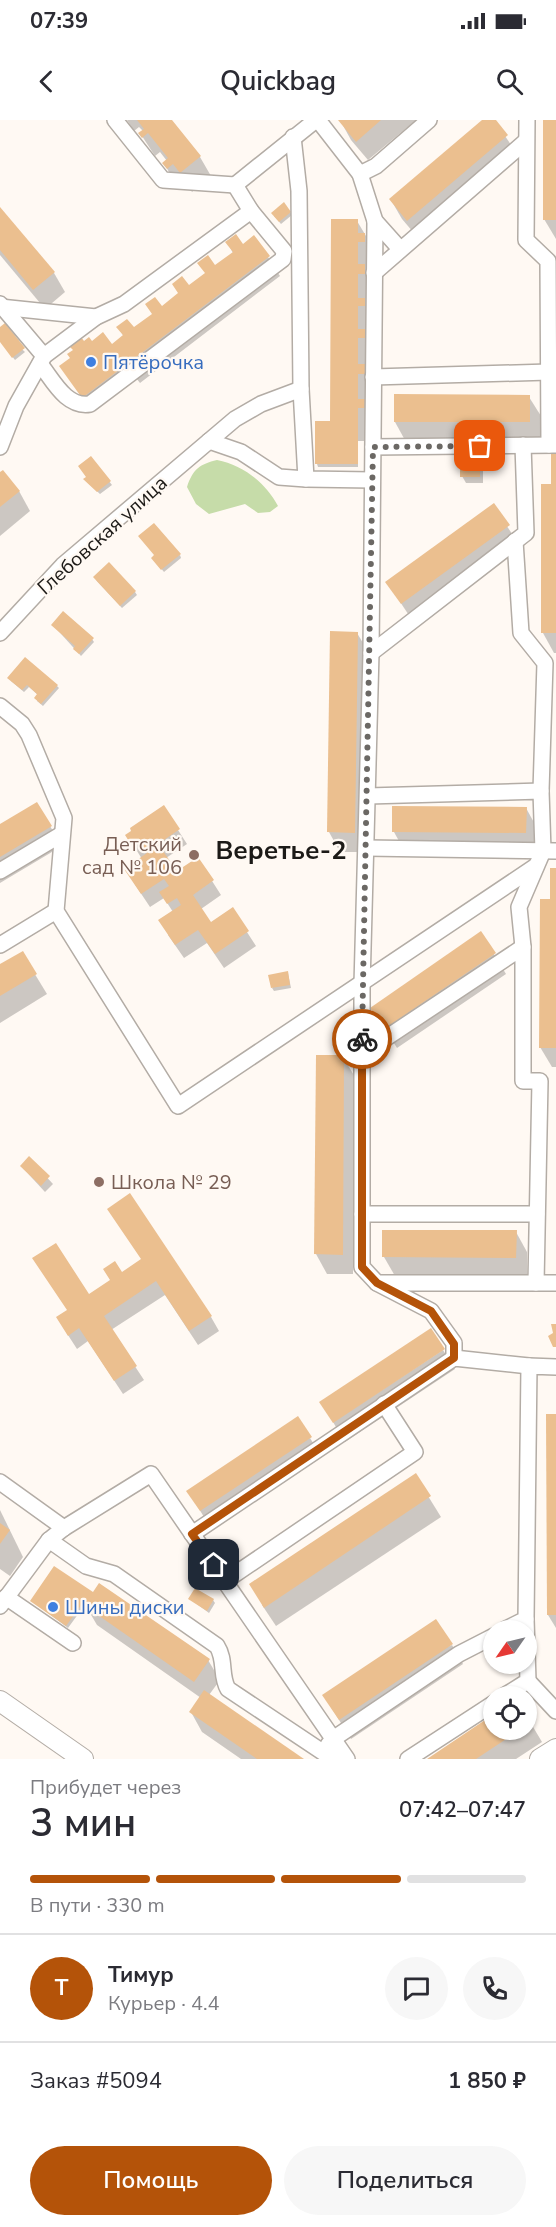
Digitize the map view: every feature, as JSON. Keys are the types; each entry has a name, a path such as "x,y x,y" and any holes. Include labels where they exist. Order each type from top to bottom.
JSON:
{"main road":[{"path":"0,1701 83,1759"},
{"path":"540,1759 556,1749"}],"street":[{"path":"115,120 163,180 235,185 317,120 360,174 375,221 368,848 362,985 362,1267 377,1283 431,1311 454,1344 454,1358"},
{"path":"360,174 376,166 429,120"},
{"path":"373,447 553,445 549,372 548,261 526,240 527,120"},
{"path":"293,137 299,191 301,389 306,479"},
{"path":"374,273 526,141"},
{"path":"1,306 68,399 83,405 90,404 283,259 284,251 251,212 235,185"},
{"path":"0,447 16,406 42,360 96,317 124,304 251,212"},
{"path":"375,221 400,249"},
{"path":"1,306 96,317"},
{"path":"373,377 549,372"},
{"name":"Глебовская улица","path":"0,633 63,565 209,441 249,411 301,389"},
{"path":"209,441 241,452 279,477 372,480"},
{"path":"371,653 526,533 523,445"},
{"path":"0,706 22,724 29,735 64,818 56,911 177,1106 362,985 536,866 549,851 541,791 545,663 521,633 515,541"},
{"path":"368,796 541,791"},
{"path":"0,871 62,834"},
{"path":"368,848 549,851"},
{"path":"536,866 519,907 523,947 523,1081 540,1081 536,1283"},
{"path":"0,945 56,911"},
{"path":"362,1054 523,947"},
{"path":"362,1214 537,1214"},
{"path":"377,1283 556,1283"},
{"path":"192,1534 454,1358 556,1367"},
{"path":"529,1366 526,1619 528,1681 556,1711"},
{"path":"225,1581 415,1452 384,1404"},
{"path":"73,1643 3,1602 49,1540 64,1528 151,1474 347,1759"},
{"path":"0,1482 64,1528"},
{"path":"49,1540 86,1566 114,1574 218,1646 222,1654 224,1682 228,1689 328,1756 333,1739 459,1654 483,1642"},
{"path":"520,1686 528,1681"},
{"path":"408,1759 483,1710"}],"green space":[{"path":"217,460 236,466 253,476 278,506 270,512 258,513 245,504 209,514 196,504 187,487 198,468"}],"building":[{"path":"137,120 172,120 201,156 180,173 173,164 167,169 162,163 168,158 148,133 142,138 138,133 144,129"},
{"path":"338,120 381,120 356,142"},
{"path":"482,120 496,120 508,135 407,221 389,199"},
{"path":"543,120 556,120 556,220 543,220"},
{"path":"284,202 291,212 279,222 271,213"},
{"path":"0,207 55,272 33,290 0,250"},
{"path":"331,219 358,219 358,233 365,233 365,242 358,242 358,264 365,264 365,274 358,274 358,298 365,298 365,306 358,306 358,329 365,329 365,338 358,338 358,364 365,364 365,374 358,374 358,399 365,399 365,408 358,408 358,464 315,464 315,421 330,421"},
{"path":"236,234 243,244 254,235 270,256 82,398 59,366 70,358 67,354 73,350 69,346 81,337 84,341 89,337 92,341 103,332 112,344 123,335 116,327 127,319 134,327 152,314 145,304 155,297 162,306 178,293 172,284 182,276 189,285 205,273 197,263 208,255 215,265 233,252 225,242"},
{"path":"5,323 25,348 12,358 0,342 0,327"},
{"path":"394,394 530,395 530,422 394,422"},
{"path":"551,453 556,453 556,633 541,633 541,484 551,484"},
{"path":"91,456 111,481 97,492 83,479 86,477 78,466"},
{"path":"460,460 480,460 480,477 460,477"},
{"path":"3,470 20,491 0,507 0,472"},
{"path":"494,503 510,525 401,604 385,582"},
{"path":"154,523 181,554 161,570 151,558 154,555 138,536"},
{"path":"109,562 136,591 120,606 93,577"},
{"path":"63,611 94,638 79,654 73,649 75,646 51,625"},
{"path":"330,631 358,632 355,833 327,832"},
{"path":"25,657 58,685 41,704 34,698 37,694 27,685 22,690 7,678"},
{"path":"37,802 52,826 0,857 0,824"},
{"path":"164,805 180,829 158,844 177,871 198,857 214,880 193,895 211,922 233,907 249,931 215,954 198,930 175,945 158,920 181,905 177,898 167,904 159,892 169,886 164,879 141,894 124,869 147,853 138,841 132,846 125,835 131,831 130,828"},
{"path":"392,806 527,807 526,833 392,832"},
{"path":"550,868 556,868 556,1048 539,1048 540,899 550,899"},
{"path":"481,931 496,953 384,1029 370,1008"},
{"path":"23,951 37,974 0,996 0,964"},
{"path":"288,971 290,985 271,988 268,975"},
{"path":"316,1055 344,1055 343,1255 314,1254"},
{"path":"29,1156 50,1176 41,1186 20,1166"},
{"path":"130,1193 212,1316 189,1331 156,1281 104,1316 137,1366 114,1381 79,1328 68,1336 56,1317 67,1310 32,1258 56,1243 89,1294 110,1280 103,1269 115,1261 122,1272 141,1259 107,1209"},
{"path":"382,1230 517,1230 516,1258 382,1257"},
{"path":"551,1324 556,1324 556,1347 553,1347 548,1336 553,1333"},
{"path":"431,1328 445,1349 333,1423 319,1402"},
{"path":"546,1414 556,1414 556,1615 547,1615"},
{"path":"298,1416 312,1437 200,1511 186,1491"},
{"path":"416,1473 431,1496 264,1608 249,1584"},
{"path":"0,1523 10,1530 0,1544"},
{"path":"54,1566 93,1592 99,1583 210,1659 194,1682 82,1604 66,1626 30,1601"},
{"path":"195,1588 214,1599 207,1611 188,1599"},
{"path":"436,1619 453,1644 339,1720 322,1695"},
{"path":"204,1690 304,1759 257,1759 189,1712"},
{"path":"483,1721 483,1740 505,1740 476,1759 427,1759"}],"way so far":[{"path":"362,1039 368,848 373,447 480,446"}],"place":[{"name":"Пятёрочка","path":"91,362"},
{"name":"Детский сад № 106","path":"194,855"},
{"name":"Школа № 29","path":"99,1182"},
{"name":"Шины диски","path":"53,1607"}],"district":[{"name":"Веретье-2","path":"281,850"}],"route":[{"path":"214,1565 192,1534 454,1358 454,1344 431,1311 377,1283 362,1267 362,1039"}]}
